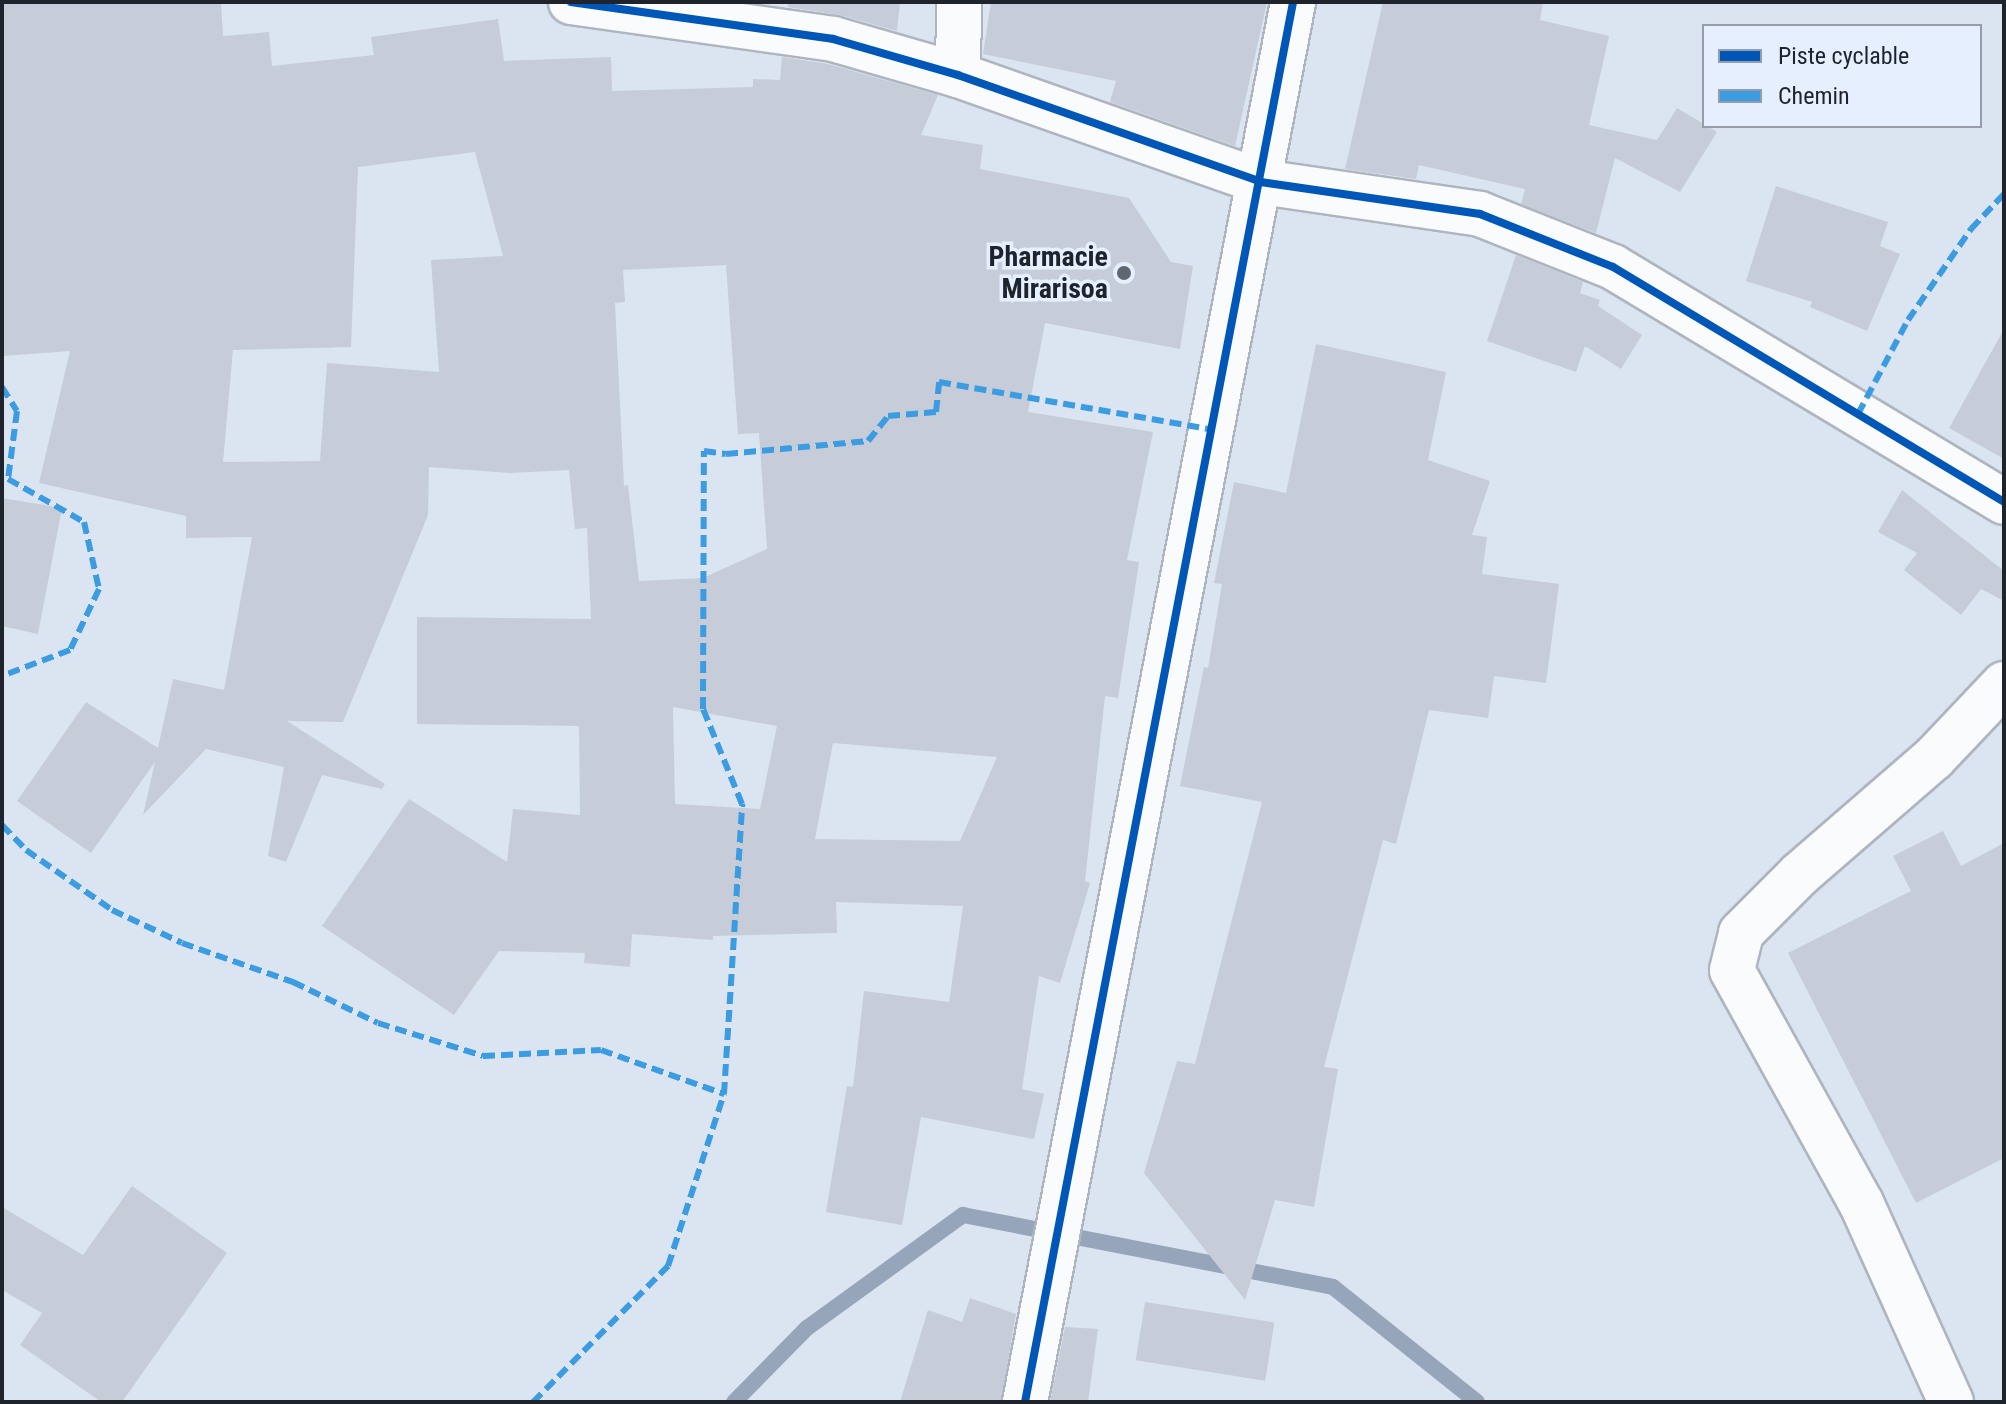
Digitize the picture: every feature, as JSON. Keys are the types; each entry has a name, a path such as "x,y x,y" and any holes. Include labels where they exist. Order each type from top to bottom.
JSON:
{"street":[{"path":"571,2 669,8 833,39 958,75 1261,182 1480,214 1613,267 2004,502"},
{"path":"958,75 959,2"},
{"path":"1025,1402 1261,182 1293,2"},
{"path":"1951,1402 1861,1203 1732,970 1741,933 1800,874 1934,758 2004,684"}],"building":[{"path":"2,2 221,2 223,36 269,32 272,66 374,55 371,37 498,19 504,61 611,57 612,91 753,87 753,79 780,80 782,57 828,64 938,95 921,135 983,145 980,169 1129,198 1171,262 1193,266 1180,349 1045,323 1028,412 1153,432 1127,560 1139,562 1118,698 1105,696 1085,881 1090,883 1060,983 1039,976 1022,1089 1044,1094 1034,1139 921,1117 902,1225 826,1212 847,1086 853,1087 864,991 949,1002 963,906 836,902 837,933 713,936 713,940 632,934 630,967 584,963 585,953 499,951 454,1015 322,926 409,799 507,862 513,809 580,815 579,726 417,724 417,617 591,619 587,528 575,529 569,470 510,473 429,467 428,515 343,722 287,721 385,784 382,789 322,775 286,862 268,856 284,767 206,749 143,815 155,762 91,853 17,801 86,702 158,748 173,679 224,690 252,537 186,538 186,516 39,483 70,351 3,356","holes":["475,152 503,256 431,260 439,372 327,363 320,461 223,462 233,350 351,347 358,167","726,265 738,434 759,433 767,549 703,578 639,581 628,485 624,486 615,303 625,302 623,270","673,707 777,726 760,809 675,804","833,743 997,757 960,841 815,839"]},
{"path":"788,2 900,2 897,31 840,15 788,7"},
{"path":"991,2 1267,2 1235,146 1110,102 1116,81 983,54"},
{"path":"1383,2 1543,2 1540,20 1609,36 1589,125 1657,140 1677,108 1702,123 1702,128 1717,132 1680,192 1615,158 1596,233 1521,204 1525,189 1419,165 1416,179 1345,169"},
{"path":"1776,186 1888,222 1880,246 1900,254 1867,331 1810,307 1812,302 1746,281"},
{"path":"1516,255 1583,282 1580,293 1600,300 1598,306 1642,335 1621,369 1585,346 1576,372 1487,341"},
{"path":"2004,329 2004,459 1949,428"},
{"path":"1316,344 1446,372 1428,460 1490,481 1472,535 1487,537 1482,574 1559,584 1546,683 1494,676 1488,718 1429,710 1396,844 1383,840 1324,1067 1338,1069 1314,1207 1275,1200 1245,1300 1144,1173 1177,1061 1195,1064 1262,802 1180,786 1204,667 1208,668 1222,584 1214,583 1234,482 1286,493"},
{"path":"1902,490 2004,571 2004,601 1981,589 1961,615 1904,570 1917,553 1878,532"},
{"path":"2,498 62,508 38,634 2,626"},
{"path":"1943,831 1961,866 2004,843 2004,1158 1916,1203 1788,953 1911,891 1893,856"},
{"path":"132,1186 227,1253 122,1402 101,1402 20,1345 42,1313 2,1290 2,1207 83,1255"},
{"path":"970,1298 1016,1314 1001,1402 900,1402 928,1310 962,1322"},
{"path":"1145,1302 1274,1322 1265,1381 1136,1360"},
{"path":"1065,1327 1098,1329 1088,1402 1050,1402"}],"waterway":[{"path":"734,1402 807,1328 963,1215 1333,1287 1477,1402"}],"marked path":[{"path":"1858,414 1908,320 1971,229 2004,194"},
{"path":"533,1402 668,1266 724,1094 742,804 703,709 704,451 726,454 868,441 888,416 936,412 939,382 1213,430"},
{"path":"2,387 17,411 8,479 84,522 99,589 70,650 2,676"},
{"path":"2,825 26,850 112,910 182,943 293,982 378,1023 483,1056 601,1050 724,1094"}],"cycle path":[{"path":"571,2 833,39 958,75 1261,182 1480,214 1613,267 2004,502"},
{"path":"1025,1402 1293,2"}],"place":[{"name":"Pharmacie Mirarisoa","path":"1124,273"}]}
